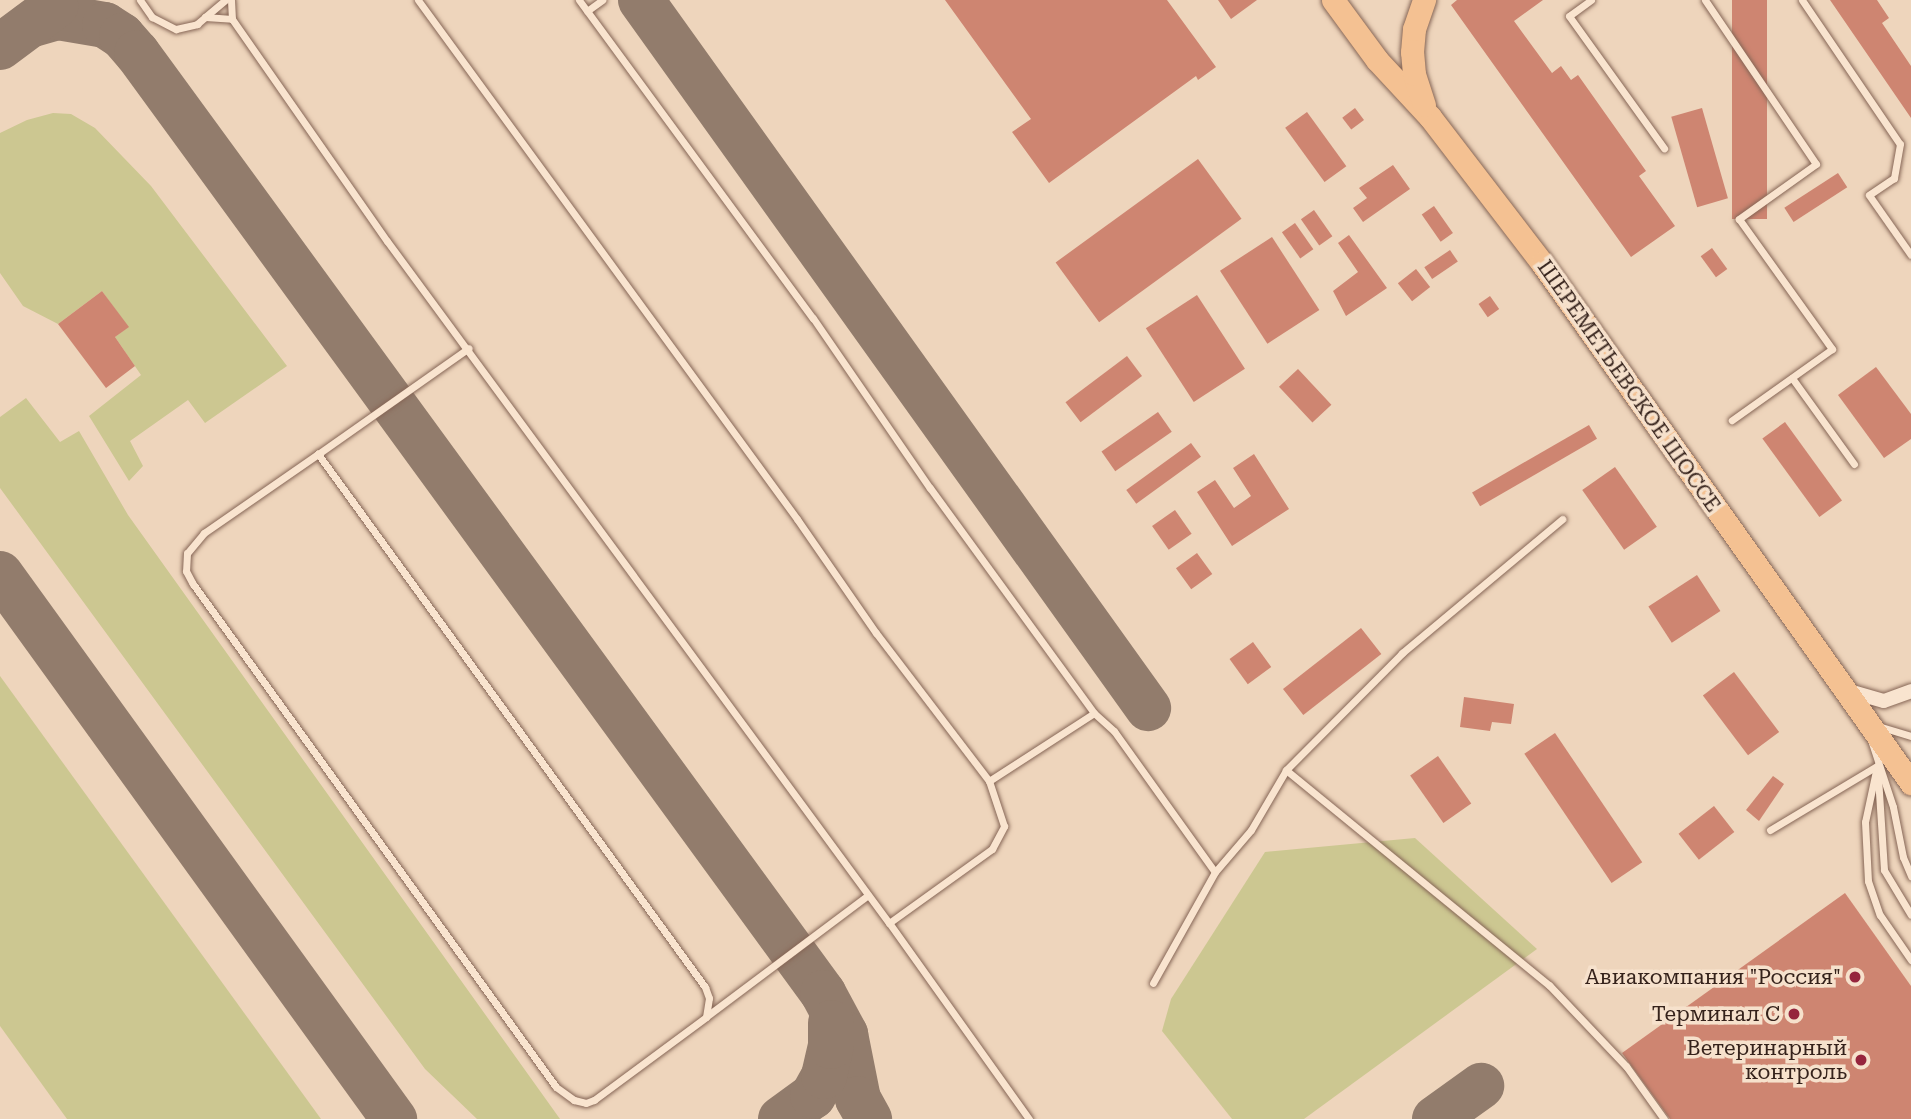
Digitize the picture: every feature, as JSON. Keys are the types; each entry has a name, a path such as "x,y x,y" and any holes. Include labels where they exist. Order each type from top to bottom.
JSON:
{"main road":[{"name":"ШЕРЕМЕТЬЕВСКОЕ ШОССЕ","path":"1333,0 1377,60 1430,117 1542,263 1911,783"},
{"path":"1424,0 1414,29 1412,52 1420,96 1430,117"}],"street":[{"path":"1844,689 1861,697 1884,701 1911,691"}],"lane":[{"path":"140,0 152,17 176,29 197,24 225,0"},
{"path":"231,0 232,19 387,241 889,923 1029,1119"},
{"path":"418,0 797,519 876,633 989,781 1004,826 992,849 889,923"},
{"path":"579,0 813,318 930,488 1094,713 1114,732 1215,872"},
{"path":"587,11 602,0"},
{"path":"1591,0 1569,16 1664,148"},
{"path":"1705,0 1816,164 1739,219 1832,349 1732,420"},
{"path":"1802,0 1900,144 1894,178 1869,195 1911,255"},
{"path":"205,16 232,19"},
{"path":"468,348 204,533 192,545 185,562 192,584 556,1087 566,1096 586,1103 594,1100 868,895"},
{"path":"1792,377 1854,464"},
{"path":"318,454 621,874 690,964 709,998 706,1017"},
{"path":"1153,983 1215,872 1251,830 1286,771 1402,653 1562,519"},
{"path":"989,781 1094,713"},
{"path":"1911,736 1868,722 1877,766 1884,870 1911,915"},
{"path":"1770,830 1877,766"},
{"path":"1877,766 1893,807 1903,857 1911,876"},
{"path":"1877,766 1865,822 1868,881 1880,915 1911,960"},
{"path":"1286,771 1549,985 1626,1066 1664,1119"}],"shaded area":[{"path":"53,113 71,114 95,128 151,186 287,366 205,423 188,400 130,441 143,466 129,481 89,416 141,375 115,337 128,327 102,291 58,324 23,306 0,273 0,133 27,120"},
{"path":"26,398 60,442 79,431 128,515 560,1119 477,1119 425,1069 0,488 0,417"},
{"path":"0,676 321,1119 67,1119 0,1026"},
{"path":"1415,838 1537,949 1304,1119 1232,1119 1162,1031 1171,999 1265,852"}],"building":[{"path":"945,0 1167,0 1216,67 1198,80 1196,76 1049,183 1012,132 1031,119"},
{"path":"1218,0 1257,0 1231,19"},
{"path":"1457,0 1543,0 1514,21 1552,73 1561,66 1571,80 1578,75 1646,171 1639,176 1675,226 1631,257 1451,5"},
{"path":"1732,0 1767,0 1767,219 1732,219"},
{"path":"1830,0 1877,0 1889,18 1882,23 1911,66 1911,118"},
{"path":"1355,108 1364,120 1351,130 1342,118"},
{"path":"1702,108 1728,198 1697,207 1671,117"},
{"path":"1307,112 1346,166 1325,182 1285,128"},
{"path":"1198,159 1241,219 1099,322 1056,262"},
{"path":"1393,165 1410,189 1363,222 1353,208 1367,198 1359,188"},
{"path":"1838,173 1847,187 1794,222 1784,208"},
{"path":"1434,206 1453,233 1441,242 1422,215"},
{"path":"1314,210 1332,236 1319,245 1301,219"},
{"path":"1295,223 1313,249 1300,258 1282,232"},
{"path":"1349,235 1387,288 1346,316 1333,291 1358,272 1338,243"},
{"path":"1272,237 1319,310 1267,344 1220,271"},
{"path":"1712,248 1727,269 1716,277 1701,256"},
{"path":"1450,250 1458,262 1432,279 1424,267"},
{"path":"1416,269 1430,287 1412,301 1398,283"},
{"path":"102,291 129,327 115,337 135,366 106,388 58,324"},
{"path":"1197,295 1245,369 1194,402 1146,328"},
{"path":"1490,296 1499,309 1488,317 1479,304"},
{"path":"1127,356 1142,376 1081,422 1066,402"},
{"path":"1876,367 1911,414 1911,439 1884,458 1838,395"},
{"path":"1298,369 1331,405 1312,423 1279,387"},
{"path":"1158,412 1172,432 1115,471 1101,452"},
{"path":"1785,422 1842,500 1819,517 1762,438"},
{"path":"1589,425 1597,439 1480,506 1472,492"},
{"path":"1191,443 1201,457 1136,504 1126,490"},
{"path":"1254,454 1289,509 1232,546 1197,492 1215,480 1234,508 1251,496 1233,468"},
{"path":"1615,467 1657,527 1624,550 1582,490"},
{"path":"1175,510 1192,534 1169,550 1152,526"},
{"path":"1197,553 1212,574 1191,589 1176,568"},
{"path":"1697,575 1720,611 1672,643 1648,607"},
{"path":"1361,628 1381,654 1303,715 1283,689"},
{"path":"1253,642 1271,667 1248,684 1230,659"},
{"path":"1734,672 1779,732 1748,755 1703,695"},
{"path":"1464,697 1514,704 1511,724 1492,722 1490,731 1460,727"},
{"path":"1555,733 1642,862 1612,883 1524,754"},
{"path":"1438,756 1471,804 1443,823 1410,776"},
{"path":"1773,776 1784,784 1759,821 1746,810"},
{"path":"1714,806 1734,832 1699,860 1679,834"},
{"name":"Терминал C","path":"1845,893 1911,986 1911,1119 1670,1119 1622,1053"}],"taxiway":[{"path":"641,0 1148,708"},
{"path":"0,47 55,6"},
{"path":"30,25 58,17 105,25 122,36 137,53 823,993 845,1034 858,1099 869,1119"},
{"path":"0,574 394,1119"},
{"path":"781,1119 813,1096 824,1076 831,1046 831,1023"},
{"path":"1435,1119 1481,1086"}],"place":[{"name":"Авиакомпания \"Россия\"","path":"1855,977"},
{"name":"Терминал C","path":"1794,1014"},
{"name":"Ветеринарный контроль","path":"1861,1060"}]}
